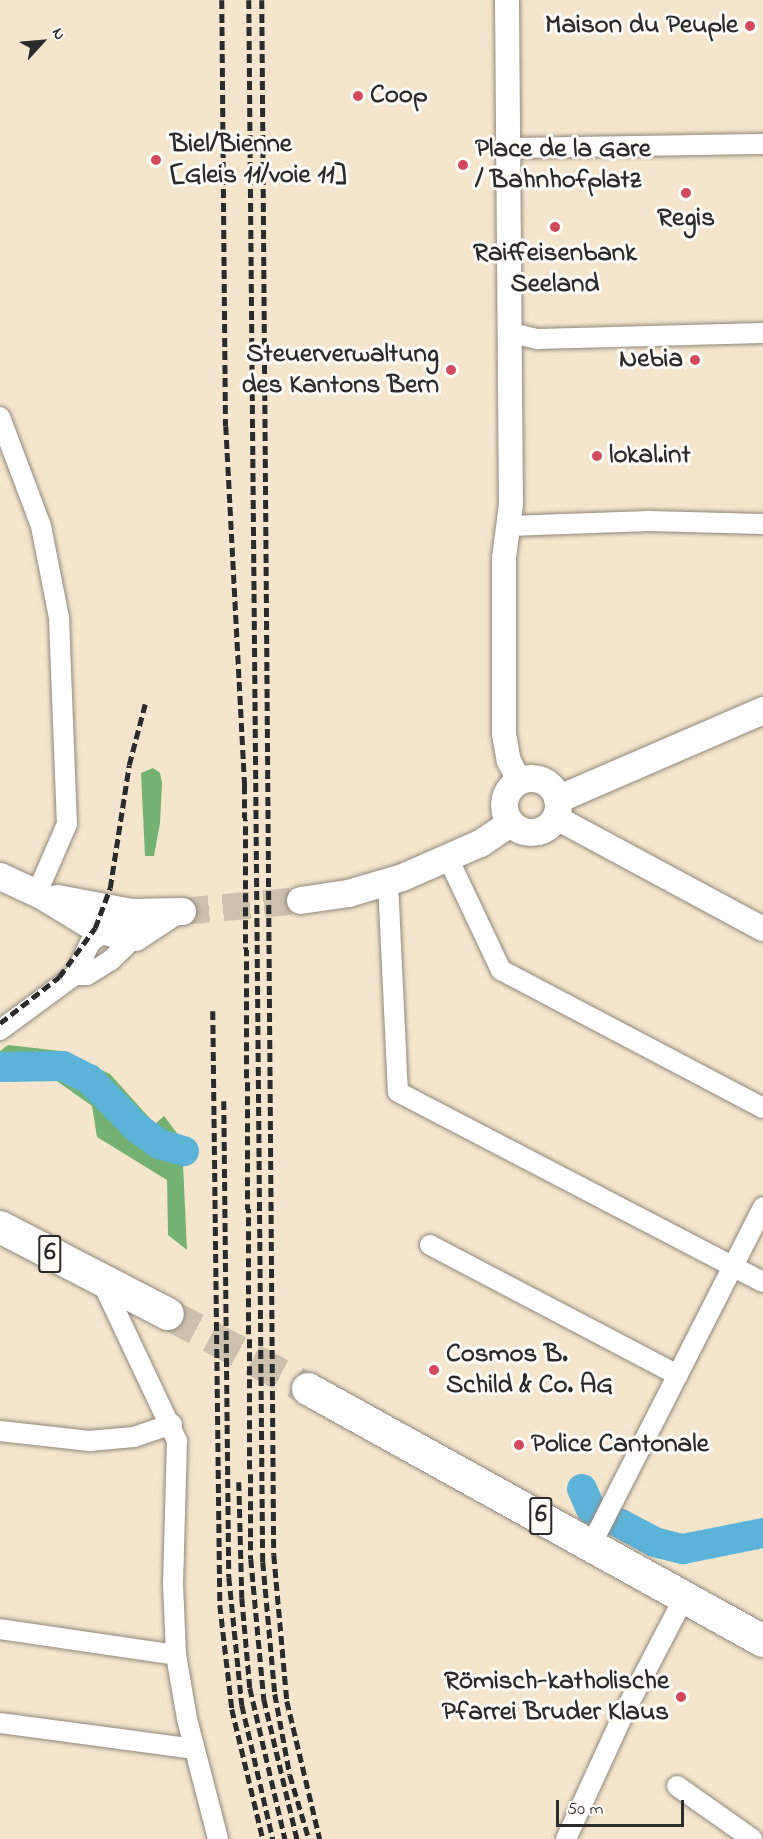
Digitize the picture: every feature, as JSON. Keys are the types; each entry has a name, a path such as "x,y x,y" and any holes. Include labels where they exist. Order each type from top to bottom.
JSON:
{"main road":[{"path":"556,808 542,780 519,781 509,789 504,800 510,823 521,831 534,833 547,828 556,808 763,710"},
{"path":"300,900 340,895 388,882 448,858 510,823"},
{"path":"0,876 39,894 104,930 177,911"},
{"path":"39,894 133,924"},
{"name":"6","path":"0,1227 168,1314"},
{"name":"6","path":"308,1389 763,1641"}],"street":[{"path":"507,0 511,333 509,526 504,558 504,734 509,761 519,781"},
{"path":"508,148 763,144"},
{"path":"511,333 538,339 763,333"},
{"path":"0,417 41,526 59,618 67,824 39,894"},
{"path":"509,526 649,521 763,524"},
{"path":"556,808 763,929"},
{"path":"448,858 501,970 763,1108"},
{"path":"388,882 398,1092 763,1282"},
{"path":"75,975 87,975 111,960 133,924"},
{"path":"0,1030 75,975 90,943 104,930"},
{"path":"591,1545 763,1207"},
{"path":"430,1245 678,1376"},
{"path":"101,1280 172,1424 179,1456 173,1568 177,1655 194,1749 218,1839"},
{"path":"0,1431 89,1441 134,1437 172,1424"},
{"path":"566,1839 624,1713 685,1596"},
{"path":"0,1629 177,1655"},
{"path":"0,1723 194,1749"},
{"path":"677,1786 752,1839"}],"green space":[{"path":"153,768 160,773 162,783 160,823 154,856 145,856 141,773"},
{"path":"8,1045 61,1051 110,1074 155,1124 164,1116 180,1137 173,1158 183,1164 187,1250 168,1235 167,1180 97,1137 92,1106 47,1074 14,1082 0,1079 0,1051"}],"waterway":[{"path":"0,1067 63,1066 89,1079 136,1127 159,1144 184,1151"},
{"path":"582,1489 591,1509"},
{"path":"619,1523 654,1542 683,1549 763,1533"}],"tunnel":[{"path":"182,911 300,900"},
{"path":"168,1314 308,1389"}],"railway":[{"path":"222,0 226,426 245,785 251,1559 264,1699 297,1839"},
{"path":"249,0 263,1562 275,1694 290,1775 309,1839"},
{"path":"262,0 274,1555 287,1701 320,1839"},
{"path":"0,1023 59,977 95,928 110,888 129,765 145,704"},
{"path":"213,1011 220,1605 232,1709 263,1839"},
{"path":"224,1101 229,1577 242,1705 273,1839"},
{"path":"239,1482 242,1598 250,1688 285,1839"}],"place":[{"name":"Maison du Peuple","path":"750,26"},
{"name":"Coop","path":"358,96"},
{"name":"Biel/Bienne [Gleis 11/voie 11]","path":"156,160"},
{"name":"Place de la Gare / Bahnhofplatz","path":"463,165"},
{"name":"Regis","path":"686,193"},
{"name":"Raiffeisenbank Seeland","path":"555,227"},
{"name":"Nebia","path":"695,360"},
{"name":"Steuerverwaltung des Kantons Bern","path":"451,370"},
{"name":"lokal.int","path":"597,456"},
{"name":"Cosmos B. Schild & Co. AG","path":"434,1370"},
{"name":"Police Cantonale","path":"519,1445"},
{"name":"Römisch-katholische Pfarrei Bruder Klaus","path":"681,1697"}]}
